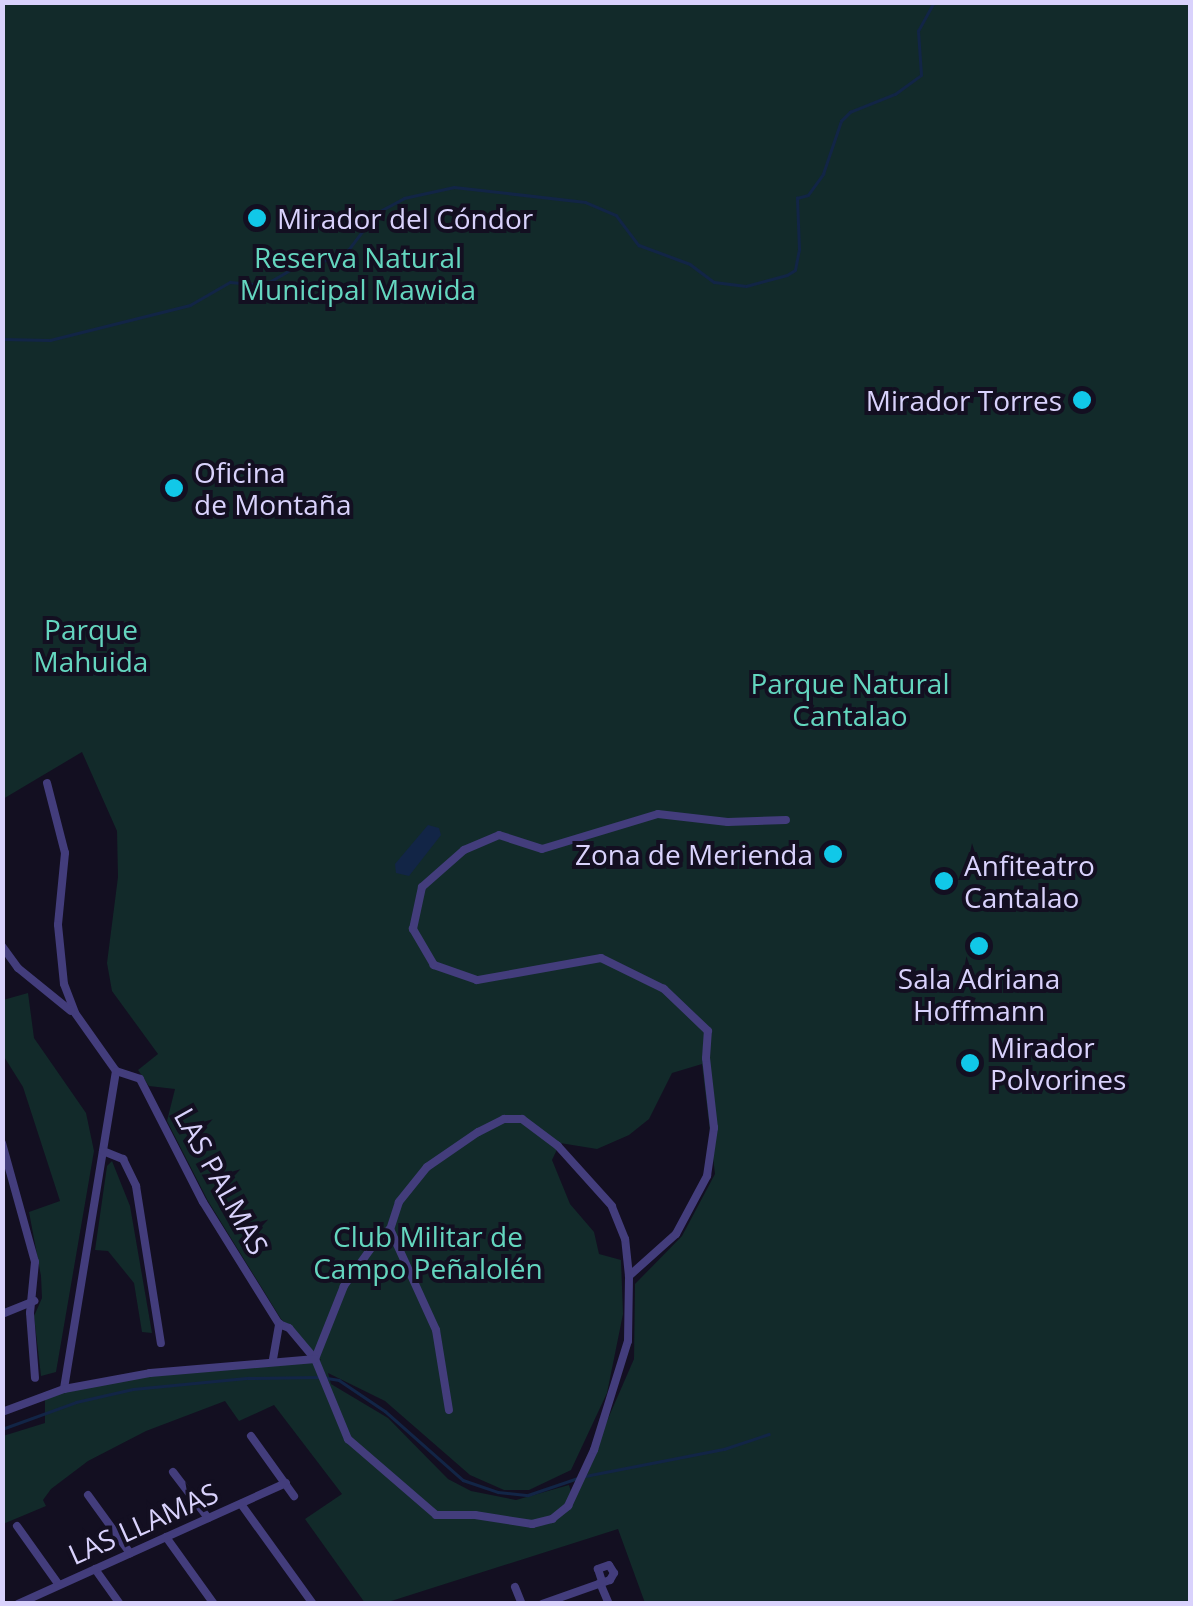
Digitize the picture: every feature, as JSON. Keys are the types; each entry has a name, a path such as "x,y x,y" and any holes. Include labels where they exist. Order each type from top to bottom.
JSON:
{"street":[{"path":"47,783 65,853 58,925 64,984 75,1013"},
{"path":"630,1276 676,1234 707,1176 714,1128 706,1058 708,1031 660,986 601,958 477,980 434,965 413,929 422,887 464,850 499,835 542,848 658,814 728,822 786,820"},
{"path":"2,946 18,968 75,1013"},
{"name":"LAS PALMAS","path":"75,1013 116,1071 140,1079 203,1202 279,1324 290,1328 315,1358"},
{"path":"64,1389 116,1071"},
{"path":"504,1119 522,1119 558,1146 605,1194 624,1239 630,1276 628,1341 588,1464 560,1512 532,1524 436,1515 348,1438 315,1358 344,1286 377,1240 390,1229 399,1202 427,1167 454,1145 504,1119"},
{"path":"2,1142 35,1262 30,1326 36,1378"},
{"path":"103,1151 123,1159 136,1186 162,1343"},
{"path":"390,1229 436,1330 450,1410"},
{"path":"2,1314 34,1300"},
{"path":"273,1359 279,1324"},
{"path":"2,1412 64,1389 192,1366 315,1358"},
{"path":"251,1436 294,1496"},
{"path":"173,1472 208,1518"},
{"name":"LAS LLAMAS","path":"23,1603 286,1484"},
{"path":"88,1495 130,1553"},
{"path":"240,1504 313,1604"},
{"path":"16,1526 58,1585"},
{"path":"166,1537 214,1604"},
{"path":"94,1569 120,1604"},
{"path":"542,1604 601,1582 608,1604"},
{"path":"515,1586 522,1604"}],"green space":[{"path":"3,3 1190,3 1190,1603 645,1603 618,1529 385,1603 365,1603 305,1519 342,1494 274,1405 239,1421 225,1401 146,1431 88,1461 51,1489 43,1500 46,1506 3,1524 3,1436 45,1423 45,1396 190,1368 321,1360 281,1319 208,1201 167,1121 175,1089 149,1086 138,1070 158,1054 112,991 107,963 118,877 117,831 82,752 3,799","holes":["702,1064 715,1174 682,1236 635,1284 634,1359 573,1499 569,1485 516,1500 471,1491 448,1479 388,1418 331,1384 328,1373 385,1401 470,1475 504,1490 529,1490 571,1470 607,1393 623,1314 621,1260 599,1254 594,1232 570,1204 552,1160 560,1143 597,1149 629,1135 649,1119 672,1073"]},
{"path":"28,993 34,1038 86,1113 94,1151 56,1372 41,1376 34,1316 42,1298 41,1276 29,1212 60,1201 23,1087 3,1055 3,1000"},
{"path":"112,1161 130,1206 152,1333 142,1332 134,1283 108,1251 95,1250 107,1166"}],"water":[{"path":"428,825 439,828 441,835 409,876 396,873 395,864"}],"waterway":[{"path":"380,211 404,198 454,187 585,202 616,215 639,245 690,264 714,282 746,286 787,275 795,270 799,250 797,198 808,195 823,174 841,121 850,112 895,94 921,75 918,31 934,2"},
{"path":"2,339 50,340 190,305 230,282 264,285 293,268 315,265 349,249 372,218"},
{"path":"2,1429 76,1402 133,1389 248,1378 319,1377"},
{"path":"327,1378 339,1380 385,1411 463,1480 498,1492 528,1495 578,1478"},
{"path":"585,1476 724,1449 769,1434"}],"place":[{"name":"Mirador del Cóndor","path":"257,218"},
{"name":"Mirador Torres","path":"1082,400"},
{"name":"Oficina de Montaña","path":"174,488"},
{"name":"Zona de Merienda","path":"833,854"},
{"name":"Anfiteatro Cantalao","path":"944,881"},
{"name":"Sala Adriana Hoffmann","path":"979,946"},
{"name":"Mirador Polvorines","path":"970,1063"}],"park label":[{"name":"Reserva Natural Municipal Mawida","path":"358,273"},
{"name":"Parque Mahuida","path":"91,645"},
{"name":"Parque Natural Cantalao","path":"850,699"},
{"name":"Club Militar de Campo Peñalolén","path":"428,1252"}]}
